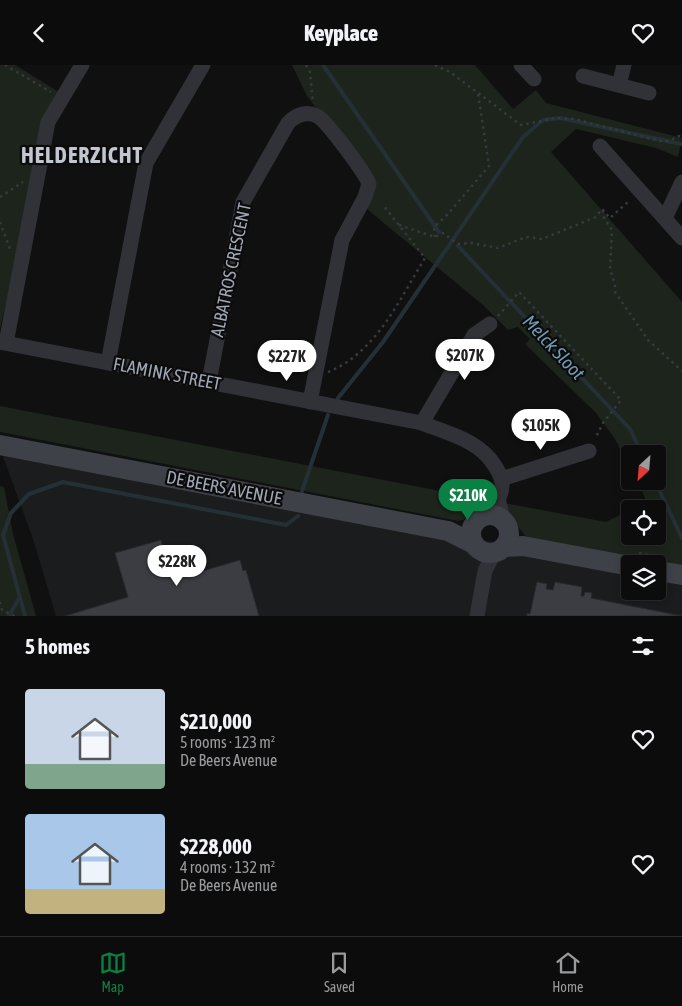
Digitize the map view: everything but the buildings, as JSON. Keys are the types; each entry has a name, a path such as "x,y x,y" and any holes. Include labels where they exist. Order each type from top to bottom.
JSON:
{"street":[{"path":"3,343 22,257 46,130 62,98 82,65"},
{"path":"108,363 146,163 203,65"},
{"path":"521,65 534,79"},
{"path":"618,85 624,65"},
{"path":"583,76 649,93"},
{"path":"310,402 342,239 365,197 369,184 325,123 313,115"},
{"name":"ALBATROS CRESCENT","path":"208,382 244,203 288,123 298,116 313,115"},
{"path":"600,145 682,238"},
{"path":"665,218 682,182"},
{"path":"422,423 474,335 490,324"},
{"name":"FLAMINK STREET","path":"3,343 422,423 478,447 488,455 501,479"},
{"name":"DE BEERS AVENUE","path":"0,445 448,531 494,537 621,564"},
{"path":"477,616 485,571 494,537 498,499 501,492 501,479 589,451"},
{"path":"666,572 682,575"}],"path":[{"path":"5,65 62,98"},
{"path":"306,65 310,72 313,115"},
{"path":"435,65 450,72 521,125 556,118 574,119 660,141 669,141 679,136 682,138"},
{"path":"434,237 434,227 489,167 478,93"},
{"path":"0,197 27,179"},
{"path":"602,209 610,218 641,191"},
{"path":"316,373 324,374 345,365 370,345 425,258 383,205"},
{"path":"399,225 434,237 443,233 458,244 472,243 498,247 526,237 542,239 557,234 596,217 602,209"},
{"path":"602,209 604,218 612,230 610,269 615,284 615,292 648,340 682,371"},
{"path":"0,222 13,254 22,257"},
{"path":"490,324 519,292 621,400 603,423 589,451"},
{"path":"0,602 2,610 14,616"}],"shaded area":[{"path":"0,65 15,65 59,92 0,328"},
{"path":"292,65 475,65 513,109 536,90 546,103 682,138 678,157 656,148 576,129 551,152 682,302 682,569 666,566 666,555 621,555 621,557 528,539 515,523 504,503 606,522 621,514 621,545 666,545 666,500 646,500 641,490 666,490 666,445 621,445 621,451 596,413 525,344 530,339 518,327 508,330 483,305 362,205 366,174 307,96"},
{"path":"0,406 487,500 463,520 458,521 0,432"},
{"path":"0,448 621,566 621,600 666,600 666,575 682,578 682,616 56,616 33,539"},
{"path":"0,486 4,487 13,534 36,616 0,616"}],"waterway":[{"name":"Melck Sloot","path":"323,65 439,232"},
{"path":"338,398 383,342 523,137 543,120 560,118 681,144"},
{"name":"Melck Sloot","path":"458,246 630,429 638,445"},
{"path":"302,491 328,415"},
{"path":"25,616 3,535 11,513 29,494 63,482 286,525 298,516"},
{"name":"Melck Sloot","path":"659,490 682,538"},
{"path":"9,616 20,597"}],"district":[{"name":"HELDERZICHT","path":"82,155"}]}
